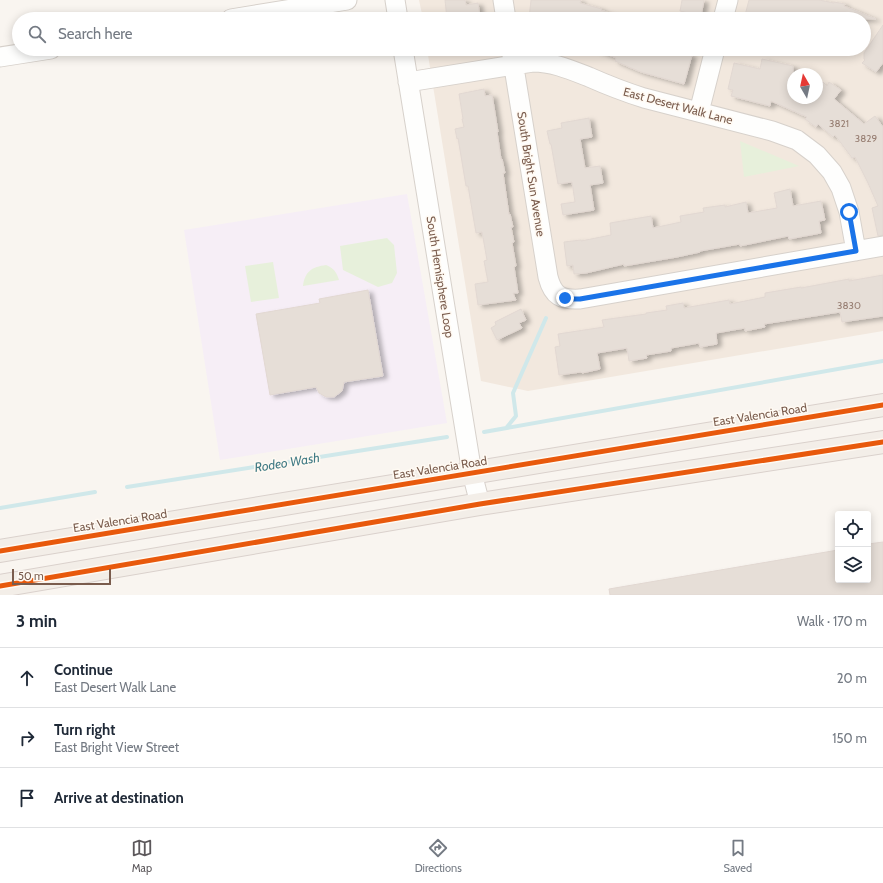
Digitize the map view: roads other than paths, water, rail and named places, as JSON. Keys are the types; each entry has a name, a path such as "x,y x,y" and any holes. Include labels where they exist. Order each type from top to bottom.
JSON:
{"main road":[{"name":"East Valencia Road","path":"0,551 883,405"},
{"path":"0,586 480,504 883,442"}],"street":[{"path":"274,12 347,0"},
{"path":"395,0 397,12"},
{"path":"502,0 505,12"},
{"path":"725,12 728,0"},
{"path":"0,57 12,55"},
{"name":"South Hemisphere Loop","path":"404,56 472,473 480,504"},
{"path":"699,112 714,56"},
{"name":"East Desert Walk Lane","path":"408,82 512,57 533,62 544,62 565,68 630,94 772,131 796,140 817,155 832,172 841,188 849,212 856,251"},
{"name":"South Bright Sun Avenue","path":"512,57 548,277 557,299 580,299 856,251"},
{"path":"856,251 883,246"}],"waterway":[{"path":"507,427 516,416 513,393 546,318"},
{"path":"484,432 883,361"},
{"name":"Rodeo Wash","path":"127,487 447,437"},
{"name":"Rodeo Wash","path":"0,508 95,492"}]}
